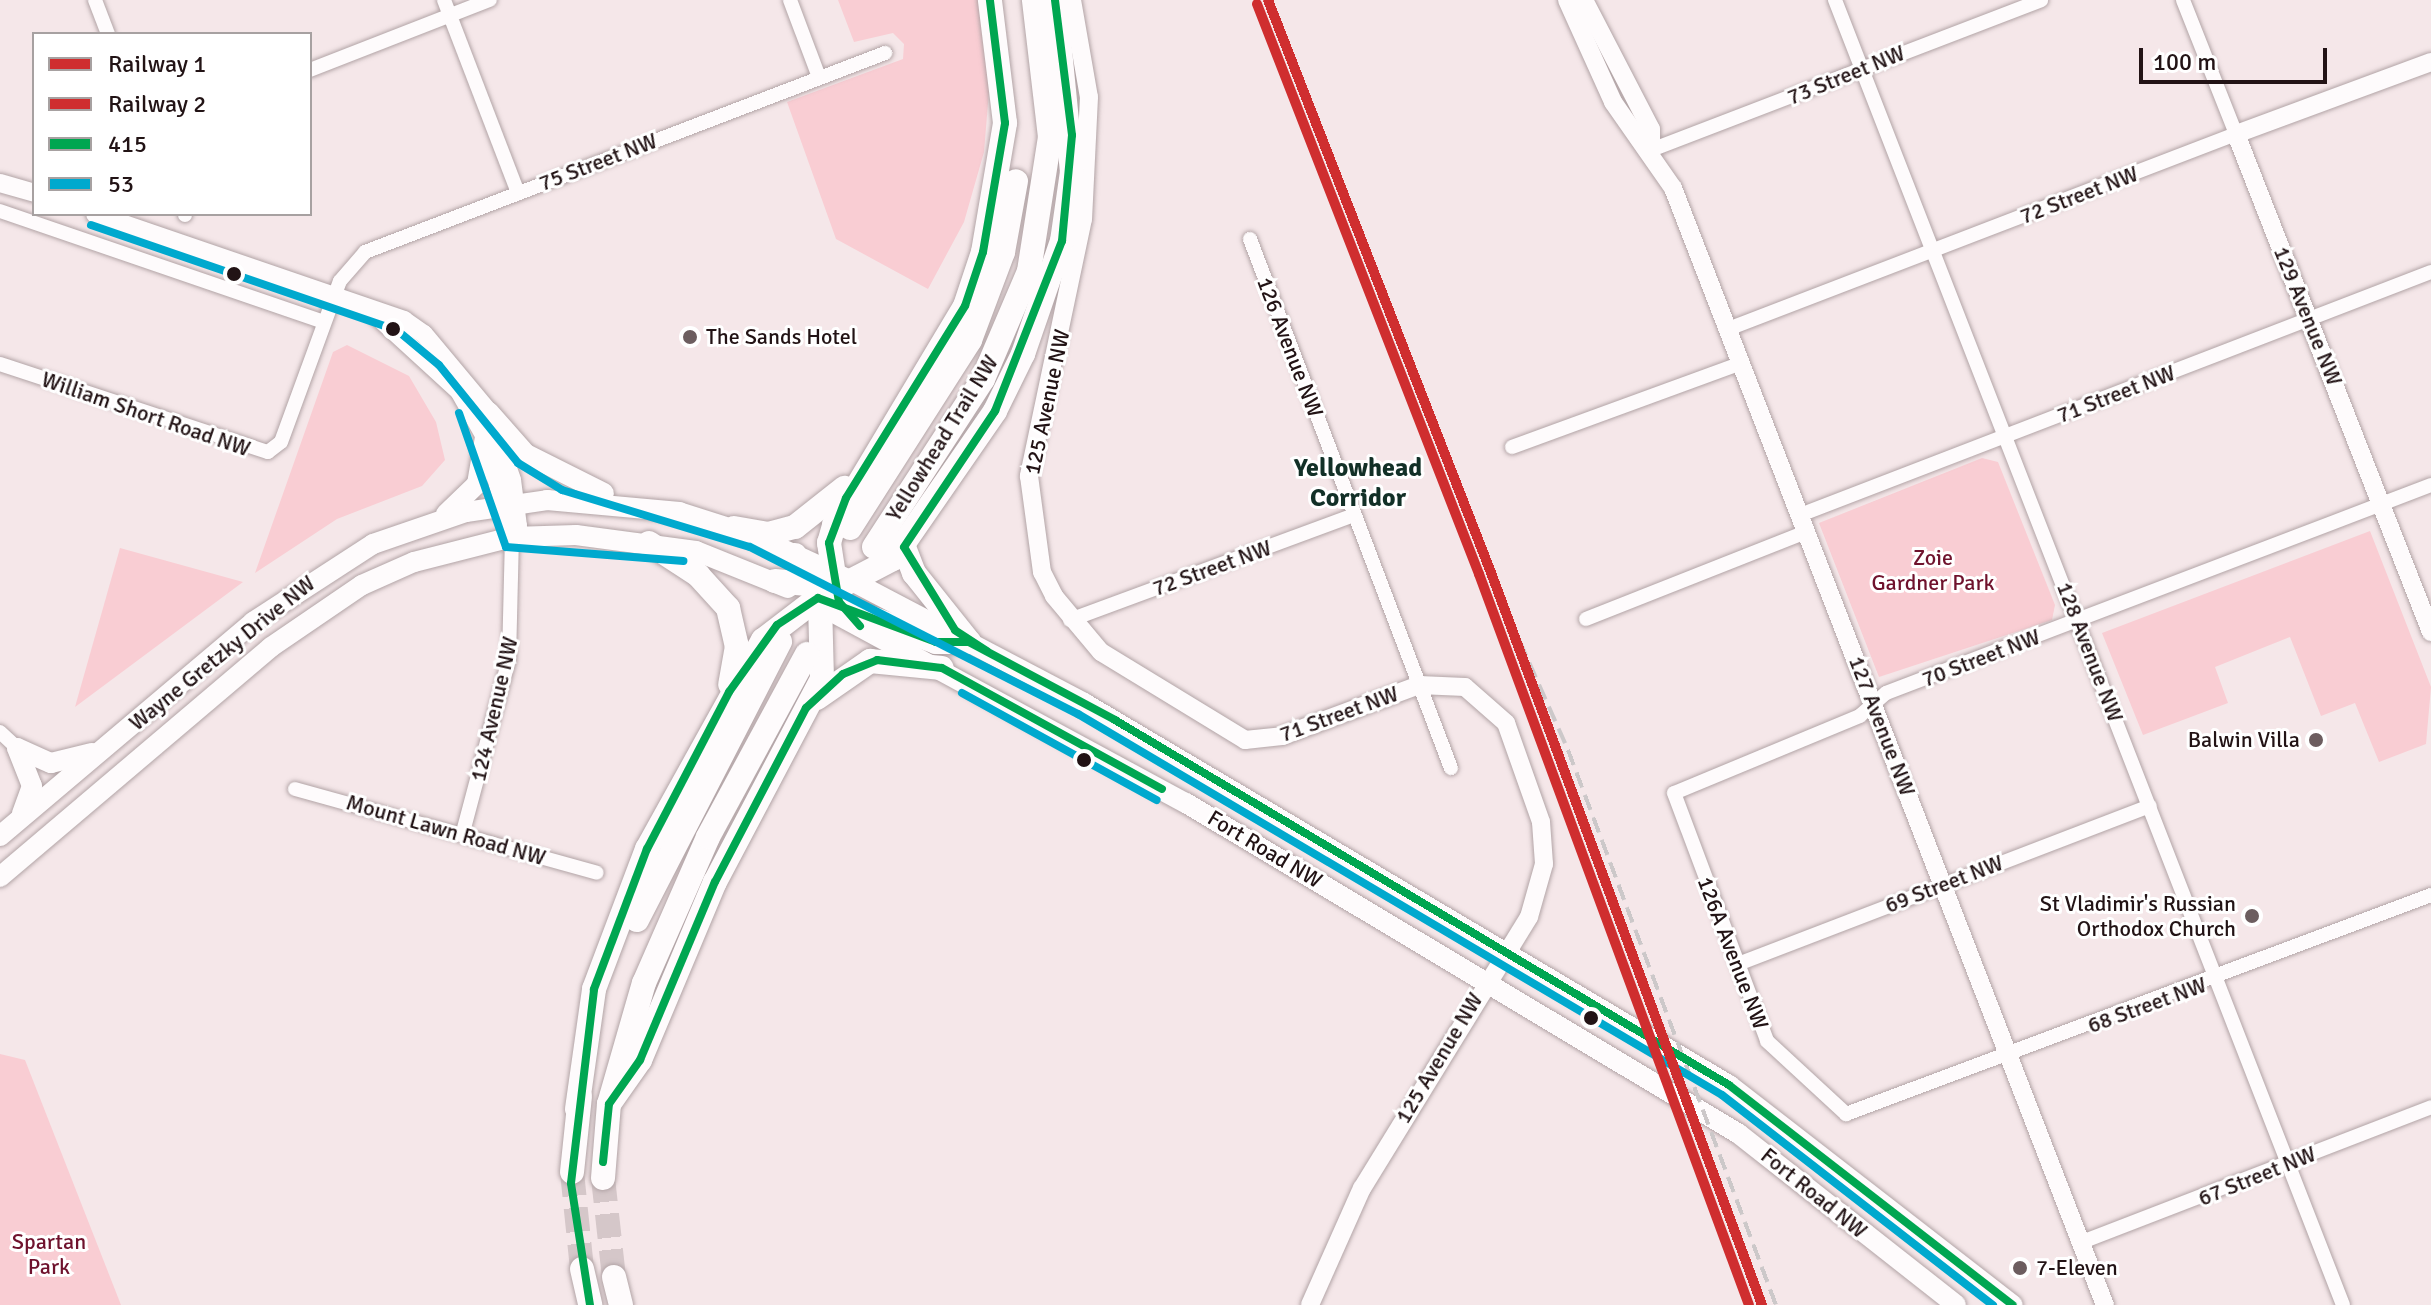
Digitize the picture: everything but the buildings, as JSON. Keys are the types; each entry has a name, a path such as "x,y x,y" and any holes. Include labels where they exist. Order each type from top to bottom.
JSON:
{"highway":[{"path":"609,1104 640,1060 715,882 806,708 828,592 829,543 846,498 965,306 983,252 1005,123 990,0"},
{"name":"Yellowhead Trail NW","path":"850,528 950,377 1003,252 1019,115 1005,0"},
{"name":"Yellowhead Trail NW","path":"874,547 983,379 1029,271 1050,137 1034,0"},
{"path":"572,1172 577,1109 594,989 647,849 729,692 772,641 828,592 904,547 995,411 1062,241 1072,135 1055,0"},
{"path":"734,528 768,534 795,527 866,466"},
{"path":"846,498 842,528 858,549 874,555 904,547"},
{"path":"649,543 698,575 728,608 737,646 729,692"},
{"path":"904,547 914,573 969,642"},
{"path":"795,555 863,629"},
{"path":"775,581 828,592 936,642 969,642"},
{"path":"772,641 795,637 816,661"},
{"path":"577,1109 612,982 646,897 772,641"},
{"path":"806,708 861,664 894,659 942,668"},
{"path":"603,1178 609,1104 626,1033 674,909 816,661"},
{"path":"582,1269 590,1305"},
{"path":"614,1277 621,1305"}],"main road":[{"path":"489,412 545,467 626,503 734,528 795,555"},
{"path":"441,518 477,484 485,437"},
{"path":"509,505 626,503"},
{"name":"Wayne Gretzky Drive NW","path":"0,836 289,594 373,544 441,518 509,505"},
{"path":"512,537 649,543 696,551 775,581"},
{"name":"Wayne Gretzky Drive NW","path":"0,877 305,622 391,571 512,537"},
{"name":"Fort Road NW","path":"863,629 942,668 1186,803 1751,1143 1956,1305"},
{"name":"Fort Road NW","path":"969,642 1740,1093 2013,1305"},
{"path":"17,748 60,763 111,744"},
{"path":"17,748 32,786 18,821"}],"street":[{"path":"95,0 107,32"},
{"path":"444,0 518,193"},
{"path":"312,69 490,0"},
{"path":"790,0 819,77"},
{"name":"125 Avenue NW","path":"1072,0 1089,97 1085,204 1029,476 1042,572 1070,620 1149,683 1232,734 1258,741"},
{"name":"127 Avenue NW","path":"1567,0 1613,102 1651,150 1728,329 2105,1305"},
{"name":"127 Avenue NW","path":"1584,0 1651,129 1651,150"},
{"name":"128 Avenue NW","path":"1835,0 2343,1305"},
{"name":"73 Street NW","path":"1651,150 2041,0"},
{"name":"129 Avenue NW","path":"2183,0 2431,632"},
{"name":"75 Street NW","path":"332,298 365,252 885,53"},
{"name":"72 Street NW","path":"1728,329 2431,62"},
{"path":"0,183 32,192"},
{"path":"0,211 324,322"},
{"path":"101,216 374,313 424,334 489,412 509,505 512,537"},
{"name":"126 Avenue NW","path":"1250,239 1451,768"},
{"name":"71 Street NW","path":"1586,619 2006,437 2431,272"},
{"name":"William Short Road NW","path":"0,364 268,452 281,442 332,298"},
{"path":"374,313 450,382 485,437 509,505"},
{"path":"1512,447 1741,363"},
{"name":"70 Street NW","path":"1674,793 1874,705 1886,693 2431,485"},
{"name":"72 Street NW","path":"1070,620 1354,515"},
{"name":"124 Avenue NW","path":"463,832 509,659 512,537"},
{"name":"125 Avenue NW","path":"1310,1305 1348,1212 1485,983 1506,954 1542,878 1536,801 1511,734 1487,701 1451,683 1419,685"},
{"name":"71 Street NW","path":"1258,741 1419,685"},
{"path":"0,732 17,748"},
{"name":"Mount Lawn Road NW","path":"295,789 463,832 597,873"},
{"name":"126A Avenue NW","path":"1674,793 1767,1041 1840,1111 1863,1113"},
{"name":"69 Street NW","path":"1738,964 2150,806"},
{"name":"68 Street NW","path":"1863,1113 2217,980 2431,895"},
{"name":"67 Street NW","path":"2082,1242 2431,1107"}],"green space":[{"path":"838,0 980,0 990,79 984,152 964,222 928,289 836,239 787,102 903,59 904,44 893,33 854,42"},
{"path":"347,345 409,376 436,422 445,460 422,486 337,519 255,573 333,352"},
{"name":"Zoie Gardner Park","path":"1982,458 1998,462 2055,605 2052,620 1879,677 1819,523"},
{"path":"2370,531 2431,687 2426,744 2379,762 2355,703 2321,716 2290,637 2215,667 2228,703 2143,735 2102,633"},
{"path":"120,548 243,582 75,707"},
{"name":"Spartan Park","path":"0,1054 25,1060 121,1305 0,1305"}],"tunnel":[{"path":"572,1172 582,1269"},
{"path":"603,1178 614,1277"}],"railway":[{"path":"1500,597 1568,750 1776,1305"}],"rail line":[{"name":"1","path":"1268,0 1490,570 1762,1305"},
{"name":"2","path":"1257,4 1479,574 1749,1305"}],"transit line":[{"name":"415","path":"860,626 839,602 829,543 846,498 965,306 983,252 1005,123 990,0"},
{"name":"415","path":"987,651 955,630 904,547 995,411 1062,241 1072,135 1055,0"},
{"name":"53","path":"91,225 398,331 439,365 518,463 562,490 750,547 1078,714 1722,1095 1993,1305"},
{"name":"53","path":"459,413 506,547 683,561"},
{"name":"415","path":"590,1305 571,1183 594,989 647,849 729,692 777,625 818,598 936,642 969,642 1115,720 1729,1085 2013,1305"},
{"name":"415","path":"603,1162 609,1104 640,1060 715,882 806,708 843,674 877,660 942,668 1162,789"},
{"name":"53","path":"962,693 1157,800"}],"place":[{"name":"The Sands Hotel","path":"690,337"},
{"name":"Balwin Villa","path":"2316,740"},
{"name":"St Vladimir's Russian Orthodox Church","path":"2252,916"},
{"name":"7-Eleven","path":"2020,1268"}],"district":[{"name":"Yellowhead Corridor","path":"1358,484"}]}
